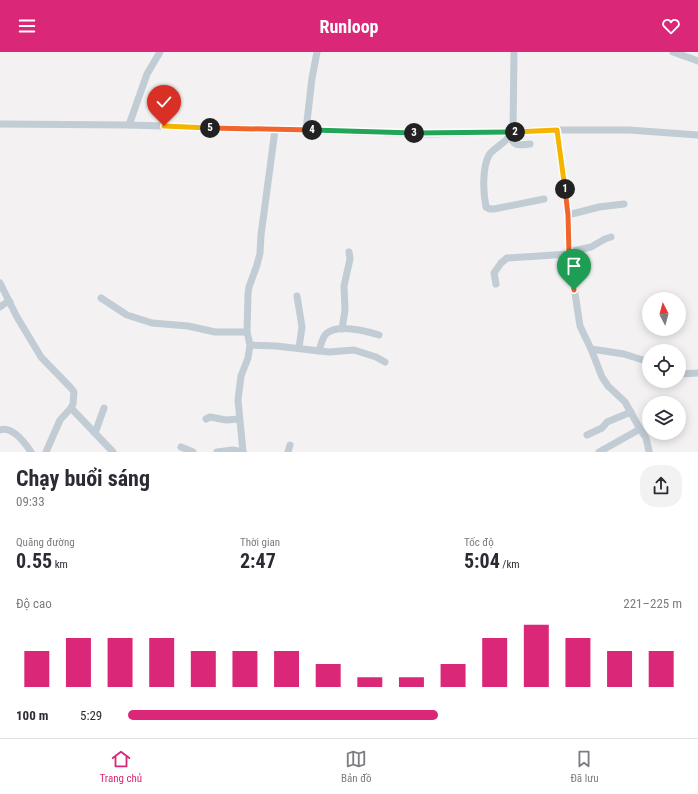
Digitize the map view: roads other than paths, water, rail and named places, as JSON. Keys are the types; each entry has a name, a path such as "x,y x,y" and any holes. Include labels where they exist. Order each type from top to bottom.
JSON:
{"street":[{"path":"129,125 148,74 160,52"},
{"path":"306,130 312,78 317,52"},
{"path":"514,52 509,134 516,144 530,144"},
{"path":"673,52 698,61"},
{"path":"0,124 129,125 431,134 509,134 557,130 629,130 698,135"},
{"path":"217,452 233,450 243,452 238,404 239,390 250,345 247,332 249,287 260,253 275,130"},
{"path":"557,130 568,215 569,253 580,326 602,377 608,386 625,402 646,438 649,451"},
{"path":"509,134 489,156 484,179 486,207 494,209 544,199"},
{"path":"568,215 599,207 624,204"},
{"path":"496,284 494,273 507,258 569,253 591,247 611,237"},
{"path":"342,329 345,310 344,286 350,259 349,252"},
{"path":"0,283 17,317 41,357 71,388 74,397 71,408 60,420 46,452"},
{"path":"297,296 302,327 299,348"},
{"path":"101,298 127,315 152,323 188,326 216,332 247,332"},
{"path":"0,307 7,302 10,302"},
{"path":"320,351 324,336 327,333 342,329 353,329 379,335"},
{"path":"250,345 263,344 330,352 354,350 376,357 385,362"},
{"path":"591,349 624,354 642,360"},
{"path":"686,373 698,372"},
{"path":"71,408 113,452"},
{"path":"95,433 104,408"},
{"path":"587,435 602,428 607,422 631,412"},
{"path":"206,419 210,417 226,420 239,419"},
{"path":"0,430 8,429 16,435 31,452"},
{"path":"599,452 640,429"},
{"path":"181,447 193,452"}]}
